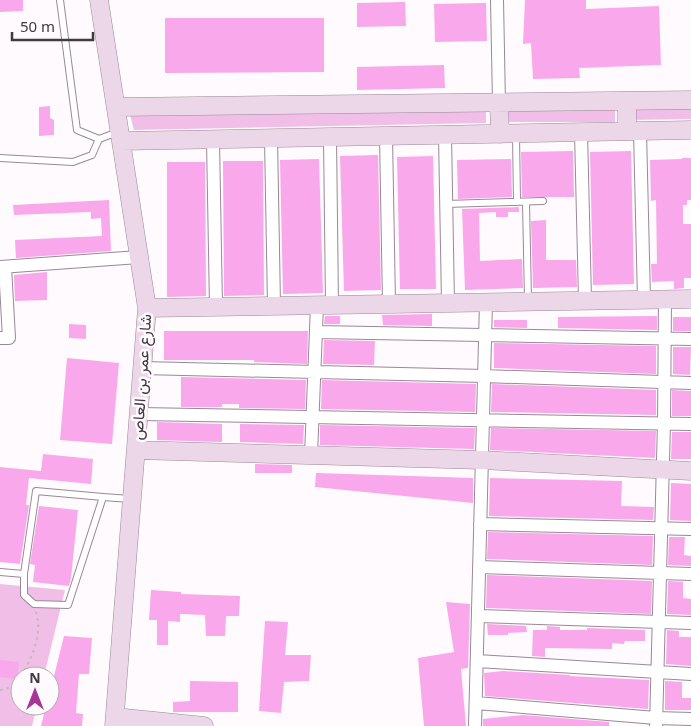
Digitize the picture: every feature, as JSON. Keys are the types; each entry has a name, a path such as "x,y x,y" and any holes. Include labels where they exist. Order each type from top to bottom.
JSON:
{"street":[{"path":"99,0 107,0"},
{"name":"شارع عمر بن العاص","path":"99,0 147,308 114,722"},
{"path":"497,0 499,102 508,134"},
{"path":"116,107 691,100"},
{"path":"627,101 633,131 644,300"},
{"path":"120,137 213,140 691,130"},
{"path":"581,132 585,300"},
{"path":"445,135 448,303"},
{"path":"386,136 389,304"},
{"path":"311,455 316,332 325,305 330,137"},
{"path":"272,138 274,306"},
{"path":"213,140 216,307"},
{"path":"0,338 9,338 3,267 139,257"},
{"path":"656,722 664,423 665,299"},
{"path":"147,308 691,299"},
{"path":"475,726 486,302"},
{"path":"316,332 691,339"},
{"path":"142,368 691,383"},
{"path":"139,414 691,424"},
{"path":"136,450 482,460 691,471"},
{"path":"480,524 691,529"},
{"path":"479,567 691,574"},
{"path":"478,616 691,623"},
{"path":"477,661 691,674"},
{"path":"476,703 656,722 691,719"},
{"path":"114,722 204,726"}],"lane":[{"path":"60,0 78,130 99,138 120,137"},
{"path":"508,134 517,202"},
{"path":"0,158 73,162 92,155 99,138"},
{"path":"526,202 528,302"},
{"path":"446,204 543,202"},
{"path":"103,497 68,606 34,604 24,595 24,574 36,492 132,499"},
{"path":"0,572 24,574"}],"path":[{"path":"26,666 36,642 39,622 34,604"}],"shaded area":[{"path":"691,108 691,119 630,120 630,109"},
{"path":"486,109 486,123 134,130 130,115"},
{"path":"508,110 615,110 615,122 508,122"},
{"path":"0,584 65,590 46,666 10,666 10,716 34,716 32,726 0,726"}],"building":[{"path":"0,0 23,0 23,11 0,12"},
{"path":"525,0 586,0 586,9 659,6 661,65 579,68 580,78 533,79 531,43 523,44"},
{"path":"405,2 406,26 357,27 357,3"},
{"path":"486,3 487,41 435,42 434,4"},
{"path":"165,18 324,18 324,72 165,73"},
{"path":"444,65 445,88 357,90 357,67"},
{"path":"50,106 50,118 54,120 54,135 39,136 39,107"},
{"path":"573,151 574,197 522,197 521,152"},
{"path":"631,151 634,284 593,285 590,152"},
{"path":"378,155 381,290 344,291 340,156"},
{"path":"433,156 436,289 400,289 397,157"},
{"path":"691,158 691,200 687,200 687,205 683,205 683,224 691,224 691,278 684,278 684,288 674,289 674,281 652,282 651,264 657,264 656,200 651,201 650,160"},
{"path":"319,159 323,293 283,294 280,160"},
{"path":"511,159 512,197 458,199 457,160"},
{"path":"223,161 263,161 264,295 224,296"},
{"path":"167,162 205,162 206,296 167,297"},
{"path":"109,200 111,251 16,258 15,240 102,236 101,218 91,219 91,212 14,215 13,205"},
{"path":"519,207 519,212 508,212 508,217 496,217 496,212 479,213 480,261 522,259 523,288 465,290 462,209"},
{"path":"546,220 546,260 576,260 577,287 533,288 531,221"},
{"path":"47,272 47,300 15,301 14,275"},
{"path":"432,314 432,326 383,325 382,315"},
{"path":"325,316 340,316 340,324 324,324"},
{"path":"657,316 657,330 558,328 558,317"},
{"path":"673,317 691,317 691,331 673,331"},
{"path":"494,320 527,320 527,328 494,327"},
{"path":"69,324 86,325 86,339 69,338"},
{"path":"164,331 308,331 307,364 254,362 254,360 164,360"},
{"path":"324,340 375,341 374,365 323,364"},
{"path":"494,343 656,346 656,374 494,368"},
{"path":"673,347 691,347 690,375 673,374"},
{"path":"67,358 119,363 112,444 60,440"},
{"path":"181,377 306,380 305,409 239,408 239,404 222,404 222,407 181,407"},
{"path":"322,380 476,384 475,412 321,409"},
{"path":"492,384 656,390 656,415 491,412"},
{"path":"672,390 691,391 691,416 672,416"},
{"path":"157,422 222,424 222,442 157,440"},
{"path":"240,424 304,425 303,444 240,442"},
{"path":"320,425 475,428 474,449 320,445"},
{"path":"491,428 656,431 655,458 490,450"},
{"path":"672,432 691,432 691,459 671,459"},
{"path":"43,454 93,459 91,484 29,478 26,505 29,505 20,564 0,562 0,467 41,471"},
{"path":"255,464 292,465 292,473 255,473"},
{"path":"316,473 473,478 473,503 315,487"},
{"path":"490,478 622,481 621,506 654,507 653,520 489,516"},
{"path":"671,483 691,484 691,521 670,520"},
{"path":"39,506 78,510 69,586 33,582 35,565 30,564"},
{"path":"488,532 653,536 652,565 487,559"},
{"path":"669,537 685,537 684,555 691,556 691,566 668,565"},
{"path":"487,575 652,581 651,614 486,608"},
{"path":"668,581 687,582 683,582 683,598 691,599 691,615 667,614"},
{"path":"151,590 181,592 181,594 240,596 239,616 226,616 225,636 206,636 205,615 180,614 180,622 168,621 168,645 157,645 157,620 149,620"},
{"path":"446,602 470,604 468,668 461,669 466,726 424,726 418,658 454,652"},
{"path":"265,621 288,622 285,655 311,655 309,681 284,682 281,713 259,711"},
{"path":"487,624 526,626 527,632 508,633 508,635 488,635"},
{"path":"547,626 560,627 560,630 587,630 587,628 645,630 645,641 625,641 624,644 612,643 612,649 545,648 545,657 532,656 533,630 547,630"},
{"path":"667,630 679,631 679,637 691,637 691,666 666,664"},
{"path":"64,636 92,638 89,674 79,674 76,713 83,714 82,726 41,726 44,716 60,716 60,666 56,666"},
{"path":"0,660 19,662 19,666 10,666 10,678 0,677"},
{"path":"503,671 649,680 648,709 485,696 484,673"},
{"path":"190,681 238,682 238,712 173,712 173,702 190,701"},
{"path":"665,681 682,682 682,698 691,698 691,710 665,710"},
{"path":"523,715 609,722 609,726 483,726 483,719"}]}
